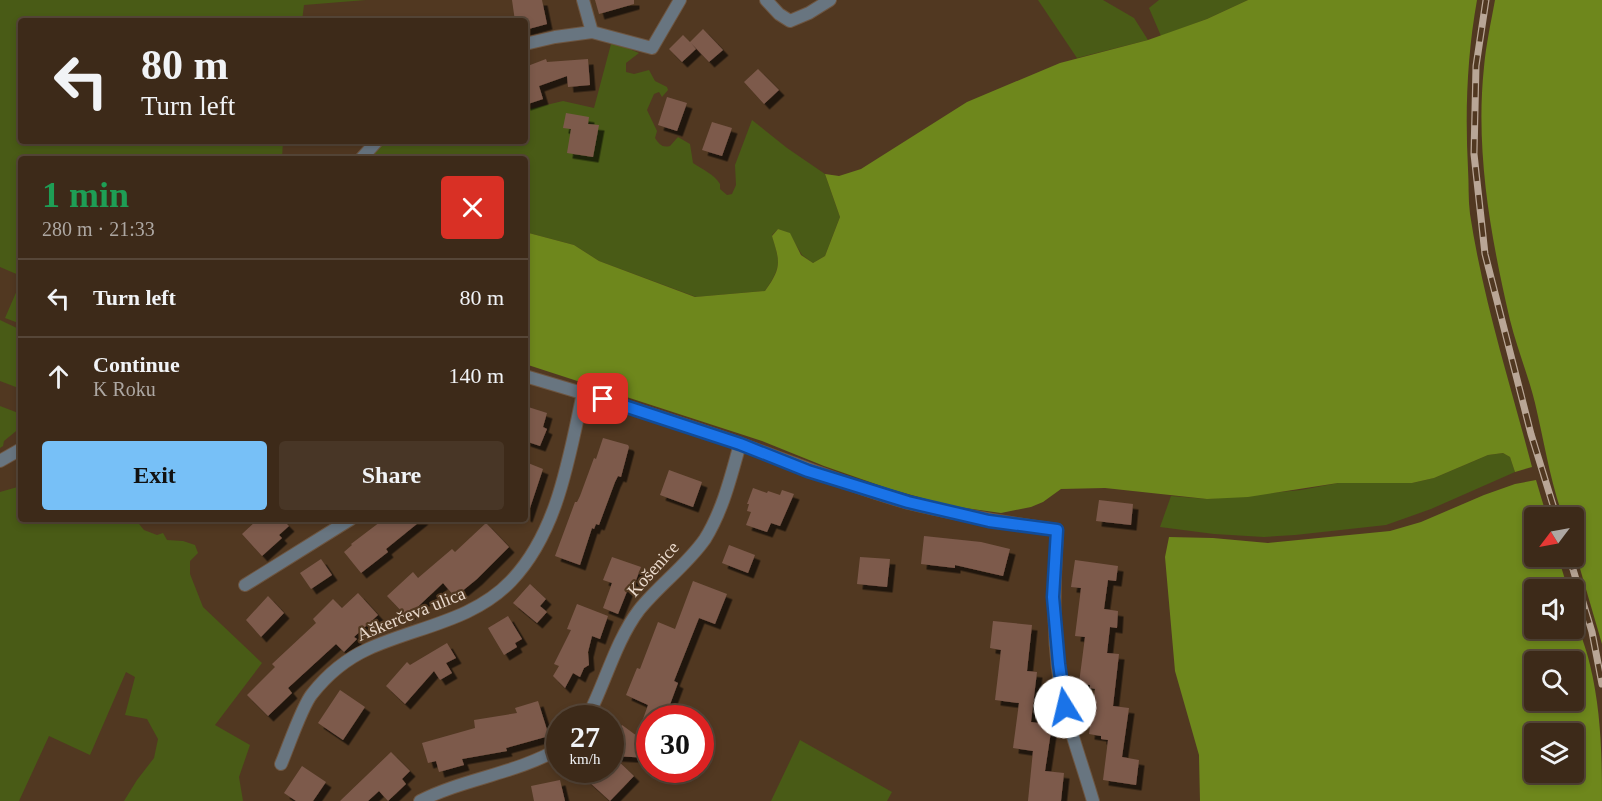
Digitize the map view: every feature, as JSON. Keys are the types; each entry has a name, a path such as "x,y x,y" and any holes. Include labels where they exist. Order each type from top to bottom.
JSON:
{"street":[{"path":"583,0 592,32"},
{"path":"528,43 592,32 652,48 680,0"},
{"path":"766,0 779,15 790,21 830,0"},
{"path":"364,156 374,144"},
{"path":"528,377 740,444 808,471 908,502 989,521 1057,530 1053,597 1059,664 1065,707 1093,801"},
{"name":"Aškerčeva ulica","path":"282,764 310,695 339,666 368,649 462,615 486,602 511,581 535,549 550,516 571,450 583,393"},
{"name":"Košenice","path":"594,705 617,649 639,611 704,540 722,506 740,444"},
{"path":"0,461 18,451"},
{"path":"245,585 346,522"},
{"path":"420,801 442,790 546,756"}],"green space":[{"path":"0,0 366,0 304,5 302,18 18,18 18,144 283,144 282,156 18,156 18,275 0,267"},
{"path":"1038,0 1103,0 1134,18 1148,40 1077,58"},
{"path":"1159,0 1248,0 1207,19 1161,36 1149,8"},
{"path":"1248,0 1477,0 1469,63 1467,105 1470,214 1490,310 1532,467 1515,472 1510,457 1503,453 1488,455 1434,478 1412,483 1338,483 1248,497 1207,499 1105,488 1061,489 1043,502 1031,507 1001,513 951,506 890,489 762,441 528,365 528,233 574,245 599,261 695,297 765,291 777,270 778,258 772,236 778,229 790,233 801,255 813,263 825,256 840,217 825,174 839,176 861,169 967,102 1060,63 1148,40 1207,19"},
{"path":"1495,0 1602,0 1602,644 1580,567 1584,567 1584,507 1560,507 1535,403 1510,320 1497,258 1483,163 1482,99 1486,50"},
{"path":"611,44 620,45 639,53 626,63 626,72 634,74 649,70 655,81 667,87 668,90 662,97 659,92 654,94 647,110 657,131 655,138 663,146 670,146 678,137 690,144 693,163 715,177 720,184 720,189 727,195 732,194 736,185 735,165 752,120 825,174 840,217 825,256 813,263 802,255 789,233 778,229 772,235 778,258 777,270 765,291 696,297 599,261 574,245 528,233 528,156 370,156 380,144 528,144 528,109 563,101 594,108"},
{"path":"18,288 18,323 5,318"},
{"path":"0,320 18,329 18,388 0,381"},
{"path":"0,406 18,413 18,429 4,441 0,448"},
{"path":"1503,453 1510,457 1515,472 1431,509 1386,525 1264,537 1160,527 1171,496 1207,499 1301,490 1338,483 1412,483 1434,478 1488,455"},
{"path":"1536,480 1544,507 1524,507 1524,567 1561,567 1565,579 1524,579 1524,639 1582,639 1594,682 1599,716 1602,801 1200,801 1199,755 1175,671 1165,557 1169,537 1268,543 1390,531 1421,522 1515,484"},
{"path":"18,487 18,522 137,522 144,530 157,535 163,533 167,540 183,541 195,545 198,553 190,561 190,574 203,607 262,663 215,725 250,745 239,777 243,801 124,801 154,758 158,739 147,719 125,715 135,677 126,672 90,755 49,736 19,801 0,801 0,492"},
{"path":"800,740 892,792 887,801 771,801"}],"building":[{"path":"512,0 542,0 547,24 528,29 528,18 515,18"},
{"path":"595,0 634,0 634,4 599,14"},
{"path":"703,29 723,50 709,62 691,43 696,49 682,62 669,49 683,35 690,42"},
{"path":"546,59 547,62 588,59 590,85 568,87 567,76 539,86 543,99 528,104 528,66"},
{"path":"758,69 779,90 764,104 744,82"},
{"path":"667,97 687,103 677,131 658,125"},
{"path":"566,113 589,117 588,124 599,125 593,157 567,153 571,129 563,128"},
{"path":"712,122 732,128 722,156 702,150"},
{"path":"528,407 547,413 543,427 547,429 540,446 528,442"},
{"path":"603,438 629,447 621,477 618,476 615,482 599,525 596,524 594,529 592,528 580,565 555,556 575,502 580,496"},
{"path":"528,463 543,469 528,514"},
{"path":"669,470 702,482 693,507 660,495"},
{"path":"753,488 780,495 782,490 794,494 780,526 771,523 767,532 746,525 751,512 747,511 749,504 747,504"},
{"path":"1099,500 1133,504 1131,525 1096,521"},
{"path":"255,522 285,522 289,526 279,535 282,538 262,556 242,534"},
{"path":"380,522 419,522 386,549 388,552 361,573 344,552"},
{"path":"486,523 509,547 455,597 443,583 407,617 387,596 413,572 418,578 452,549 455,552"},
{"path":"924,536 981,542 1010,549 1003,576 955,565 955,568 921,564"},
{"path":"729,545 755,555 748,573 722,563"},
{"path":"612,557 641,567 632,591 628,589 618,614 603,608 612,583 603,580"},
{"path":"860,557 890,559 887,587 857,584"},
{"path":"321,559 332,575 311,589 300,573"},
{"path":"1075,560 1118,566 1116,581 1108,580 1104,609 1118,611 1117,628 1110,627 1107,653 1119,654 1113,706 1129,708 1122,757 1139,760 1136,785 1103,780 1108,740 1089,734 1095,689 1090,688 1090,685 1079,683 1085,637 1075,636 1081,588 1071,587"},
{"path":"693,581 727,594 715,624 699,618 674,681 678,683 670,705 648,705 626,695 637,668 640,669 658,622 675,629"},
{"path":"530,584 546,599 540,606 547,612 537,623 513,603"},
{"path":"358,593 378,615 354,637 357,639 344,652 336,644 288,688 292,693 268,716 247,695 275,667 272,664 316,623 313,619 333,599 342,608"},
{"path":"268,596 284,613 261,637 246,620"},
{"path":"577,604 608,616 600,639 592,636 588,652 589,665 584,668 580,677 573,673 565,688 553,676 559,666 554,664 571,630 567,629"},
{"path":"508,616 522,639 515,643 517,647 504,655 488,628"},
{"path":"993,621 1032,625 1027,671 1037,672 1031,722 1052,725 1045,771 1064,773 1061,801 1028,801 1033,751 1013,748 1019,703 995,700 1001,650 990,648"},
{"path":"447,643 456,658 446,663 452,673 440,680 434,671 405,704 386,686 407,662 410,665"},
{"path":"340,690 365,707 343,740 318,723"},
{"path":"538,701 546,726 546,737 506,748 507,751 462,759 464,765 439,772 436,761 428,763 422,743 475,728 474,720 517,713 515,708"},
{"path":"624,726 636,735 636,757 624,757"},
{"path":"391,752 410,771 402,779 406,784 388,801 379,791 368,801 340,801"},
{"path":"302,766 326,782 313,801 296,801 284,793"},
{"path":"624,766 634,776 610,801 590,783 624,783"},
{"path":"561,783 565,801 534,801 531,786"}],"railway":[{"path":"1486,0 1476,66 1474,154 1485,254 1531,434 1554,507"},
{"path":"1572,567 1592,632 1602,684"}],"route":[{"path":"603,399 740,444 808,471 908,502 989,521 1057,530 1053,597 1065,707"}]}
